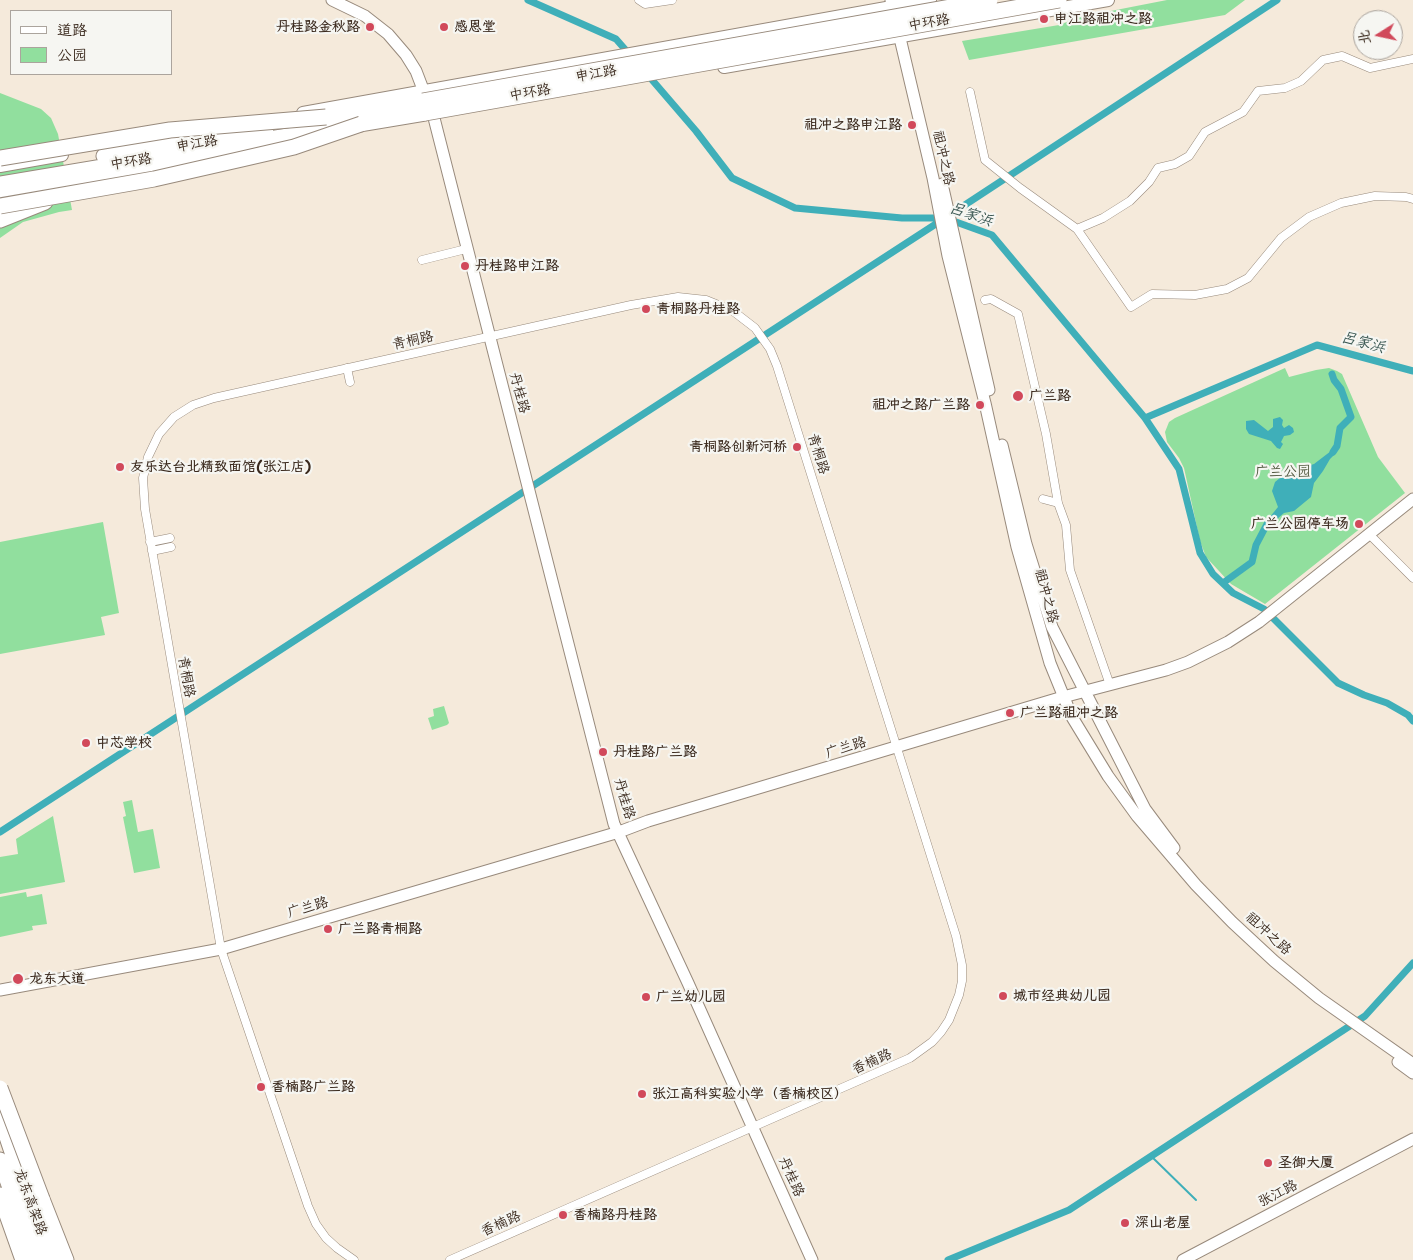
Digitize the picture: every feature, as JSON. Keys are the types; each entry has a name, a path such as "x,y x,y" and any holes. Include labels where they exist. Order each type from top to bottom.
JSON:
{"highway":[{"name":"中环路","path":"0,175 990,0"},
{"name":"中环路","path":"0,184 361,124 432,116 1059,0"},
{"path":"0,156 170,130 326,117"},
{"path":"0,206 154,179 294,147 361,124"},
{"path":"0,220 69,194"},
{"path":"0,1088 66,1260"},
{"name":"龙东高架路","path":"0,1116 51,1260"},
{"name":"龙东高架路","path":"0,1160 36,1260"},
{"path":"0,1194 23,1260"}],"main road":[{"name":"申江路","path":"0,166 590,62 896,3 930,0"},
{"name":"申江路","path":"0,193 432,116 594,90 1108,0"},
{"path":"0,1083 14,1130 59,1260"},
{"path":"0,1173 30,1260"}],"street":[{"name":"丹桂路","path":"332,0 365,16 388,34 414,66 426,91"},
{"name":"丹桂路","path":"342,0 378,20 401,42 418,65 491,337"},
{"path":"639,0 646,4 672,0"},
{"name":"祖冲之路","path":"896,3 1017,548 1040,631 1064,700 1087,743 1125,800 1196,885 1274,961 1413,1064"},
{"path":"1077,228 1103,218 1130,201 1149,182 1158,168 1176,164 1189,156 1205,132 1243,112 1258,91 1286,88 1301,81 1323,60 1342,56 1370,68 1413,59"},
{"path":"970,92 985,160 1020,188 1077,228 1131,307 1152,294 1195,295 1227,289 1248,278 1281,238 1310,217 1341,203 1375,196 1413,199"},
{"name":"丹桂路","path":"432,116 527,476 614,824 812,1260"},
{"path":"422,260 466,249"},
{"name":"祖冲之路","path":"953,256 1014,496 1052,627 1145,809 1171,845 1201,880 1237,917 1332,1003"},
{"name":"青桐路","path":"222,949 143,498 144,468 152,445 174,417 202,401 632,305 678,297 692,297 720,304 733,311 754,328 770,349 777,366 898,750"},
{"path":"985,300 991,299 1018,314 1046,434 1058,503 1066,525 1070,570 1110,685"},
{"path":"347,368 350,382"},
{"path":"1043,499 1058,503"},
{"name":"广兰路","path":"1284,604 1413,499"},
{"name":"广兰路","path":"0,990 222,949 619,832 629,832 658,824 1064,700 1167,673 1196,662 1230,645 1413,504"},
{"path":"1371,536 1413,578"},
{"path":"150,542 170,538"},
{"path":"152,550 171,547"},
{"name":"广兰路","path":"1087,694 1110,685 1188,662 1260,623"},
{"name":"香楠路","path":"450,1260 910,1058 932,1042 949,1020 955,1007 962,981 960,951 898,750"},
{"path":"222,949 308,1206 316,1224 326,1238 354,1260"},
{"path":"1378,1038 1395,1060 1413,1073"},
{"name":"祖冲之路","path":"1378,1038 1413,1055"},
{"name":"张江路","path":"1183,1260 1413,1139"},
{"name":"张江路","path":"1198,1260 1413,1148"}],"green space":[{"path":"1167,0 1245,0 1225,15 969,60 962,41 1059,25 1080,17"},
{"path":"0,93 41,109 51,118 58,134 72,210 23,222 0,238"},
{"name":"广兰公园","path":"1285,368 1289,377 1329,368 1342,374 1378,457 1405,493 1265,604 1231,584 1206,557 1200,541 1184,468 1167,442 1165,432 1169,422 1175,418"},
{"path":"103,522 119,613 101,617 105,635 0,654 0,542"},
{"path":"444,706 449,723 432,730 428,718 434,716 433,709"},
{"path":"132,800 138,832 153,829 160,868 134,873 123,817 126,816 123,802"},
{"path":"53,816 65,882 0,894 0,857 18,854 16,839"},
{"path":"26,892 27,897 42,894 47,924 32,926 33,930 0,937 0,897"}],"water":[{"path":"1280,417 1283,420 1282,425 1284,428 1289,425 1293,428 1294,432 1284,436 1280,449 1271,441 1249,434 1246,429 1246,421 1254,420 1268,431 1273,427 1273,419"},
{"path":"1331,451 1335,454 1314,483 1311,497 1294,511 1284,513 1269,526 1265,523 1278,507 1272,491 1275,482 1286,473 1314,464"}],"waterway":[{"name":"吕家浜","path":"528,0 616,39 630,55"},
{"path":"0,832 1277,0"},
{"name":"吕家浜","path":"647,74 696,131 732,178 795,208 902,218 945,218 992,235 1145,418 1317,345 1413,371"},
{"path":"1332,374 1341,389 1351,417 1340,428 1337,446 1333,452"},
{"path":"1145,418 1179,469 1200,553 1213,574 1233,593 1264,609 1338,683 1387,703 1408,715 1413,721"},
{"path":"1223,583 1252,562 1256,545 1267,524"},
{"path":"948,1260 1069,1210 1365,1016 1413,963"},
{"path":"1151,1156 1196,1200"}],"place":[{"name":"申江路祖冲之路","path":"1044,19"},
{"name":"丹桂路金秋路","path":"370,27"},
{"name":"感恩堂","path":"444,27"},
{"name":"祖冲之路申江路","path":"912,125"},
{"name":"丹桂路申江路","path":"465,266"},
{"name":"青桐路丹桂路","path":"646,309"},
{"name":"广兰路","path":"1018,396"},
{"name":"祖冲之路广兰路","path":"980,405"},
{"name":"青桐路创新河桥","path":"797,447"},
{"name":"友乐达台北精致面馆(张江店)","path":"120,467"},
{"name":"广兰公园停车场","path":"1359,524"},
{"name":"广兰路祖冲之路","path":"1010,713"},
{"name":"中芯学校","path":"86,743"},
{"name":"丹桂路广兰路","path":"603,752"},
{"name":"广兰路青桐路","path":"328,929"},
{"name":"龙东大道","path":"18,979"},
{"name":"城市经典幼儿园","path":"1003,996"},
{"name":"广兰幼儿园","path":"646,997"},
{"name":"香楠路广兰路","path":"261,1087"},
{"name":"张江高科实验小学（香楠校区）","path":"642,1094"},
{"name":"圣御大厦","path":"1268,1163"},
{"name":"香楠路丹桂路","path":"563,1215"},
{"name":"深山老屋","path":"1125,1223"}]}
